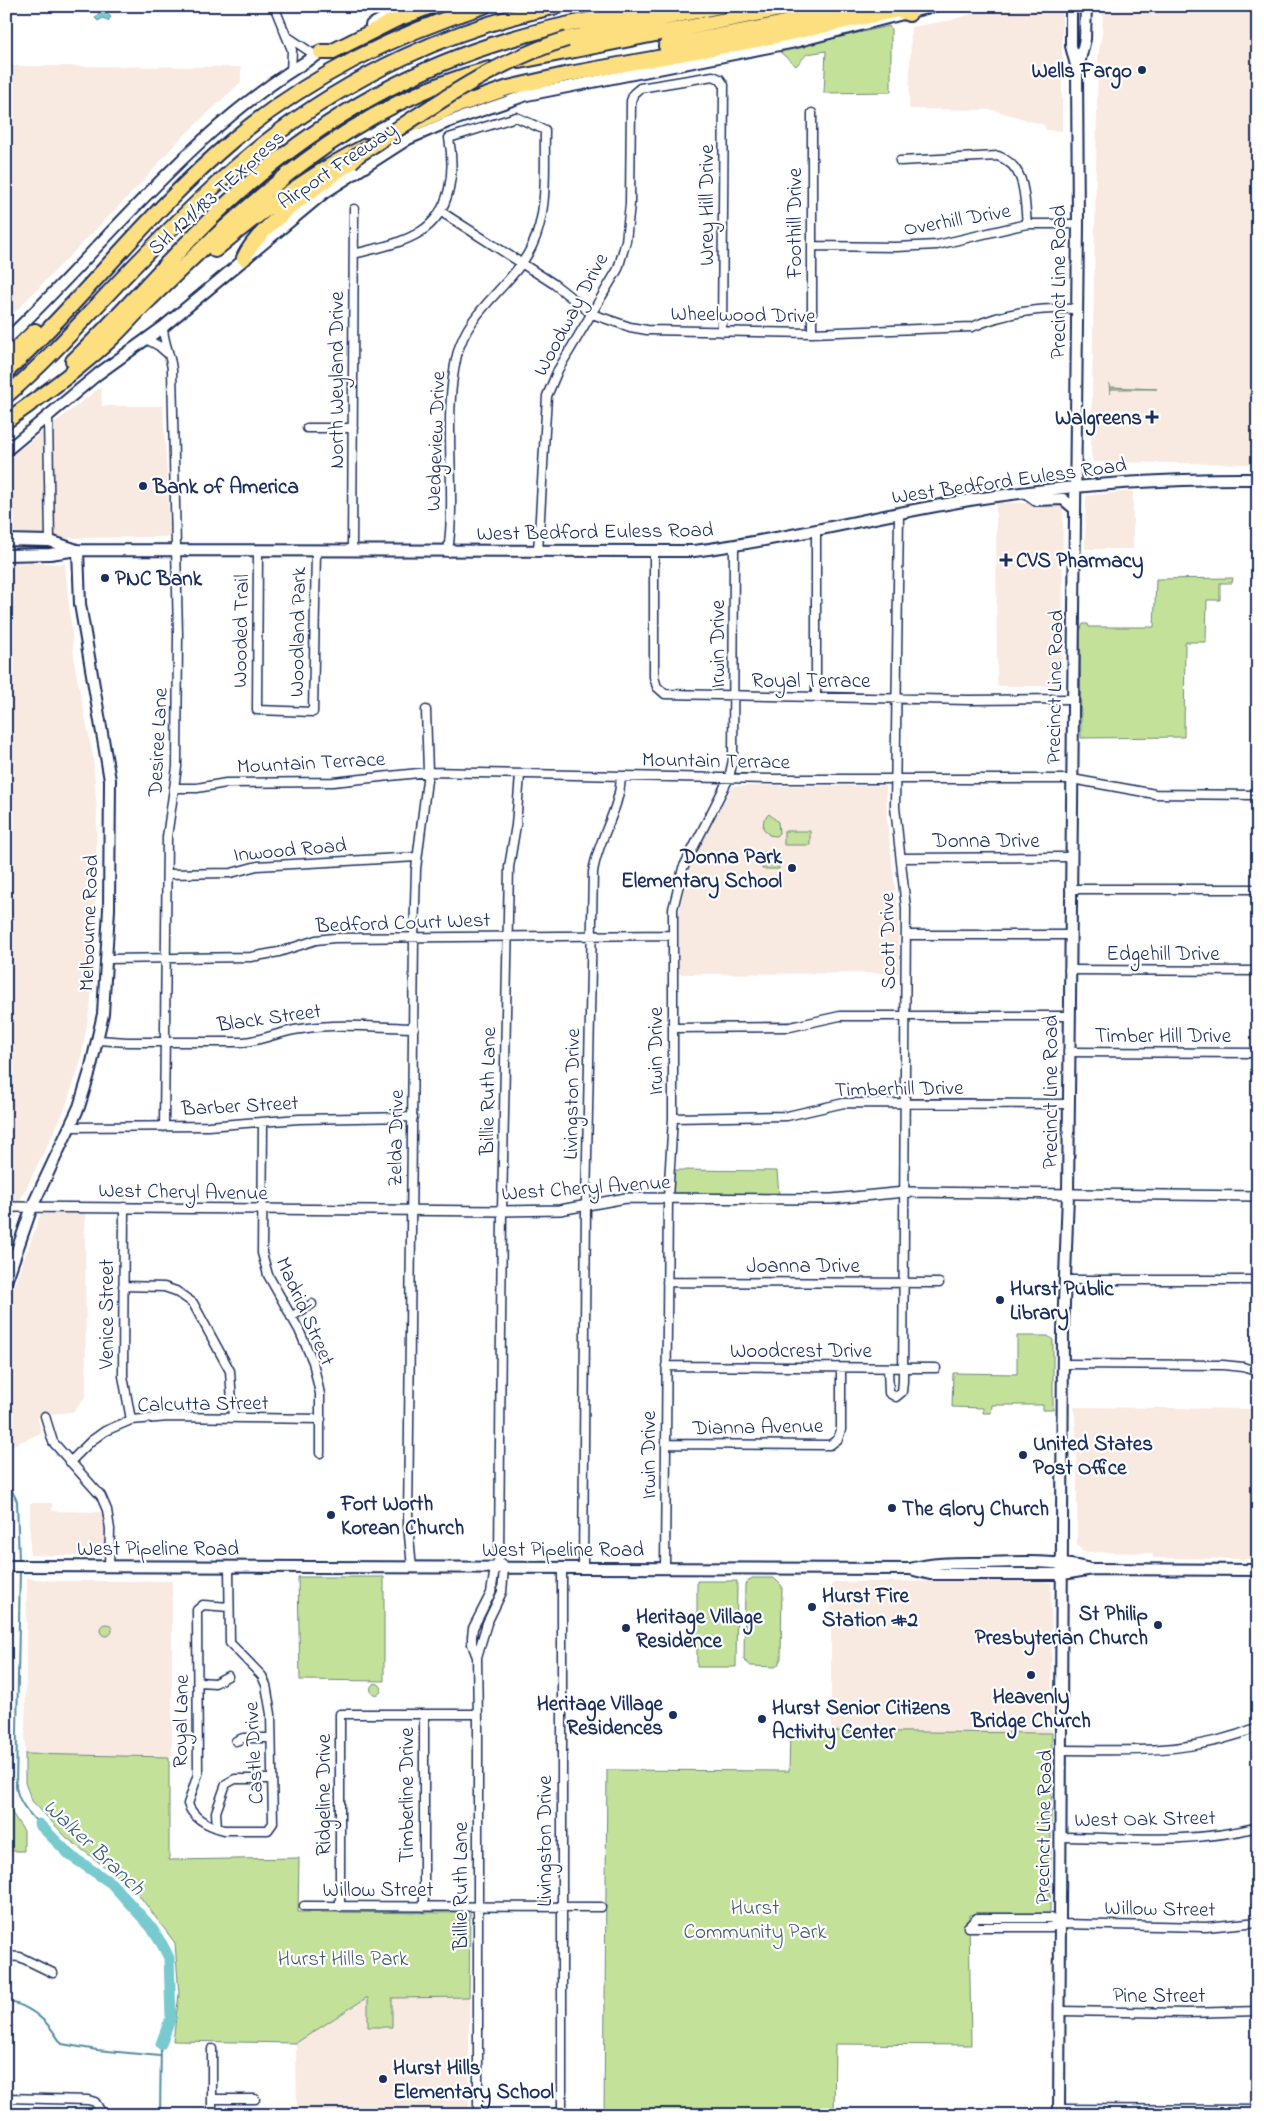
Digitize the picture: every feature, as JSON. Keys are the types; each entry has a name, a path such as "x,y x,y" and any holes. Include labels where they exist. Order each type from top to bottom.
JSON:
{"highway":[{"path":"318,54 331,52 395,20 431,6"},
{"path":"6,372 60,318 182,188 235,139 274,108 364,54 426,26 484,6"},
{"name":"SH 121/183 TEXpress","path":"6,396 37,369 115,286 238,166 278,133 320,103 379,69 442,41 506,18 558,6"},
{"name":"SH 121/183 TEXpress","path":"6,417 75,360 223,207 273,163 328,123 385,89 446,61 551,28 662,6"},
{"path":"244,258 249,247 358,155 476,79 520,56 567,38 720,6"},
{"name":"Airport Freeway","path":"6,421 80,366 110,340 148,301 280,178 306,158 363,122 423,92 485,70 528,58 796,6"},
{"path":"352,162 360,159 425,117 453,102 502,82 538,72 776,25 850,6"},
{"path":"148,301 161,298 223,242 288,191 320,170 388,134 450,108 508,88 569,74 757,40 898,10 909,14"},
{"path":"6,358 39,327 60,318"}],"main road":[{"path":"6,340 53,296 188,153 230,115 318,54 405,6"},
{"name":"Airport Freeway","path":"6,451 98,374 163,327 324,193 408,139 456,119 527,95 795,42 934,6"},
{"name":"Precinct Line Road","path":"1059,2112 1064,1574 1063,1364 1068,1194 1078,224 1077,69 1071,46 1071,6"},
{"name":"Precinct Line Road","path":"1077,69 1085,39 1086,6"},
{"name":"West Bedford Euless Road","path":"6,555 50,554 78,550 654,553 694,551 734,546 975,499 1076,486 1173,479 1258,479"},
{"path":"1026,493 1036,500 1063,500 1075,509"},
{"name":"West Bedford Euless Road","path":"6,540 50,541 78,550"},
{"name":"Melbourne Road","path":"6,1282 32,1207 80,1103 98,1040 103,1014 107,959 110,780 80,604 78,550"},
{"name":"West Pipeline Road","path":"910,1569 931,1563 1064,1562 1093,1570"},
{"name":"West Pipeline Road","path":"6,1566 412,1568 500,1565 562,1568 910,1569 930,1574 1064,1574 1093,1570 1258,1570"}],"street":[{"path":"274,6 292,50 291,72"},
{"path":"288,37 318,54"},
{"name":"Woodway Drive","path":"538,552 546,396 558,370 618,269 626,241 631,194 631,101 634,93 640,88 667,82 710,76 720,79"},
{"name":"Wrey Hill Drive","path":"720,79 724,89 722,332"},
{"name":"Foothill Drive","path":"812,113 812,333"},
{"name":"Wedgeview Drive","path":"440,211 452,176 453,159 449,138 516,117 545,130 544,195 532,246 505,285 485,304 467,331 457,354 452,393 448,552"},
{"path":"900,161 982,156 998,156 1007,160 1020,174 1027,224"},
{"name":"North Weyland Drive","path":"352,552 354,209"},
{"path":"354,254 404,240 428,226 440,211"},
{"name":"Wheelwood Drive","path":"440,211 554,284 592,314 630,327 647,330 812,333 972,327 995,317 1016,312 1049,308 1076,309"},
{"name":"Overhill Drive","path":"812,246 896,247 937,245 1027,224 1078,224"},
{"name":"Desiree Lane","path":"163,327 163,336 171,359 178,644 175,788 169,822 167,874 164,1127"},
{"path":"146,339 159,346 171,359"},
{"path":"48,416 50,541"},
{"path":"307,428 353,428"},
{"name":"Scott Drive","path":"888,1368 889,1393 896,1397 902,1392 903,1368 906,935 901,858 895,813 894,778 898,514"},
{"path":"816,530 816,697"},
{"name":"Irwin Drive","path":"665,1568 668,1198 673,1118 673,909 678,883 691,852 729,778 733,760 734,546"},
{"name":"Wooded Trail","path":"258,551 256,710 313,712"},
{"name":"Woodland Park","path":"313,712 316,552"},
{"name":"Royal Terrace","path":"654,553 654,677 657,687 666,694 734,697 969,700 1073,699"},
{"name":"Zelda Drive","path":"412,1568 408,1525 414,938 417,857 428,772 426,710"},
{"name":"Mountain Terrace","path":"175,788 197,788 226,783 333,782 428,772 729,778 1072,779 1155,794 1257,795"},
{"name":"Billie Ruth Lane","path":"478,2115 477,1657 492,1611 502,1592 500,1565 502,1211 507,937 509,867 516,825 520,775"},
{"name":"Livingston Drive","path":"583,1568 586,1204 594,861 616,807 621,776"},
{"name":"Inwood Road","path":"167,874 231,873 257,866 417,857"},
{"name":"Donna Drive","path":"901,858 1070,857"},
{"path":"1070,889 1258,889"},
{"name":"Bedford Court West","path":"107,959 251,957 279,952 316,940 672,935"},
{"path":"906,935 1070,935"},
{"name":"Edgehill Drive","path":"1069,970 1258,971"},
{"path":"673,1028 790,1027 840,1016 1069,1016"},
{"name":"Black Street","path":"98,1040 244,1042 258,1041 285,1032 319,1026 414,1028"},
{"name":"Timber Hill Drive","path":"1068,1052 1258,1053"},
{"name":"Timberhill Drive","path":"673,1118 787,1116 844,1103 1068,1104"},
{"name":"Barber Street","path":"70,1127 164,1127 299,1119 413,1118"},
{"name":"Madrid Street","path":"263,1122 262,1209 264,1265 313,1362 320,1394 320,1454"},
{"name":"West Cheryl Avenue","path":"6,1207 502,1211 552,1210 626,1198 832,1199 904,1192 1258,1196"},
{"name":"Venice Street","path":"124,1207 123,1376 131,1420"},
{"path":"1064,1280 1258,1280"},
{"name":"Joanna Drive","path":"667,1282 939,1283"},
{"path":"123,1286 164,1288 176,1291 193,1303 230,1371 233,1418"},
{"path":"291,1317 312,1304"},
{"path":"1063,1364 1234,1366 1258,1372"},
{"name":"Woodcrest Drive","path":"666,1366 936,1368"},
{"name":"Dianna Avenue","path":"666,1444 830,1445 838,1439 841,1430 841,1368"},
{"path":"45,1416 53,1442 96,1488 107,1510 110,1529 109,1567"},
{"name":"Calcutta Street","path":"70,1462 91,1441 105,1431 131,1420 169,1417 320,1419"},
{"name":"Billie Ruth Lane","path":"477,1657 472,1644 474,1628 500,1565"},
{"name":"Castle Drive","path":"229,1567 230,1643 262,1676 266,1685 270,1707 273,1823 268,1830"},
{"name":"Livingston Drive","path":"562,1568 562,2115"},
{"name":"Royal Lane","path":"229,1607 203,1604 197,1610 199,1682 198,1774 188,1804 201,1820 217,1828 224,1830 268,1830"},
{"path":"484,1607 492,1611"},
{"path":"472,1637 482,1637"},
{"path":"199,1682 215,1682 228,1676"},
{"name":"Ridgeline Drive","path":"340,1907 340,1714 424,1714"},
{"path":"424,1714 478,1714"},
{"name":"Timberline Drive","path":"424,1714 424,1907"},
{"path":"1063,1750 1176,1749 1218,1742 1258,1727"},
{"path":"236,1741 243,1738 271,1738"},
{"path":"217,1828 216,1812 226,1784 235,1779 272,1779"},
{"name":"West Oak Street","path":"1062,1837 1196,1838 1232,1834 1258,1827"},
{"name":"Willow Street","path":"304,1906 601,1908"},
{"name":"Willow Street","path":"1061,1924 1051,1918 977,1918 968,1926 1051,1927 1061,1924 1206,1927 1258,1922"},
{"path":"6,1956 27,1960 53,1973"},
{"name":"Pine Street","path":"1060,2011 1187,2013 1258,2010"},
{"path":"212,2049 212,2115"},
{"path":"6,2098 88,2100 95,2102 103,2115"},
{"path":"212,2099 255,2099"},
{"path":"1059,2112 1258,2110"}],"shaded area":[{"path":"997,6 1055,6 1062,12 1062,131 1046,130 1044,125 994,110 909,109 911,27 952,20"},
{"path":"1103,6 1258,6 1258,464 1093,462 1091,453 1098,56 1102,35"},
{"path":"6,66 241,67 241,82 176,143 144,180 6,321"},
{"path":"101,387 102,406 163,406 170,537 56,538 6,531 6,460"},
{"path":"1133,491 1133,549 1085,549 1086,496"},
{"path":"996,503 1056,503 1063,508 1062,680 1057,680 1057,686 997,686"},
{"path":"6,562 65,564 75,667 93,756 97,813 96,928 91,1001 80,1064 64,1111 22,1196 6,1249"},
{"name":"Donna Park Elementary School","path":"733,786 886,786 887,820 898,912 899,973 679,974 679,915 684,887 694,856"},
{"path":"85,1213 86,1396 73,1412 37,1415 41,1433 6,1448 6,1306 41,1214"},
{"path":"1074,1407 1256,1409 1258,1559 1153,1558 1152,1553 1083,1552 1077,1545 1077,1447"},
{"path":"30,1503 52,1503 52,1511 103,1512 106,1529 105,1556 30,1555"},
{"path":"27,1578 56,1581 172,1581 172,1757 25,1754"},
{"path":"1039,1581 1051,1583 1052,1733 831,1731 831,1585 835,1582"},
{"name":"Hurst Hills Elementary School","path":"469,1997 469,2115 297,2115 296,2043 366,1998"}],"green space":[{"path":"889,26 891,29 891,92 824,93 826,51 807,54 796,66 780,52 805,47 805,45"},
{"path":"1109,383 1111,387 1157,389 1111,389 1110,394"},
{"path":"1233,578 1232,583 1220,583 1220,600 1207,600 1206,642 1185,642 1184,737 1081,738 1080,631 1083,624 1088,624 1089,627 1154,627 1156,579"},
{"path":"769,814 778,822 779,833 776,836 769,835 763,828 764,819"},
{"path":"784,831 810,831 810,845 784,845"},
{"path":"763,852 779,852 779,869 762,869"},
{"path":"673,1170 777,1171 779,1195 672,1193"},
{"path":"1017,1336 1048,1336 1053,1340 1053,1410 1043,1410 1043,1405 992,1405 991,1413 983,1413 983,1408 952,1407 953,1373 1017,1374"},
{"path":"298,1577 384,1577 384,1681 300,1680"},
{"path":"752,1578 774,1578 782,1586 781,1658 775,1667 751,1666 744,1660 745,1584"},
{"path":"697,1581 737,1581 736,1667 697,1667"},
{"path":"106,1624 112,1630 106,1636 100,1630"},
{"path":"374,1684 378,1684 381,1689 380,1693 374,1694 371,1691 371,1687"},
{"name":"Hurst Community Park","path":"790,1731 1052,1733 1050,1914 969,1915 971,2045 835,2044 834,2115 604,2115 607,1770 789,1771"},
{"name":"Hurst Hills Park","path":"25,1754 169,1757 169,1860 299,1858 298,1912 470,1913 469,1997 392,1998 392,2027 368,2027 368,1998 366,1998 296,2043 173,2041 179,1994 175,1943 135,1890 67,1838 32,1801 25,1783"},
{"path":"6,1804 24,1831 24,1851 6,1851"}],"water":[{"path":"102,9 111,17 108,21 103,18 98,21 95,18"}],"waterway":[{"name":"Walker Branch","path":"6,1479 17,1501 19,1561"},
{"name":"Walker Branch","path":"20,1569 16,1786 21,1802 39,1824"},
{"name":"Walker Branch","path":"39,1824 71,1856 111,1883 151,1927 163,1946 169,1958 171,2017 161,2044"},
{"path":"6,2002 23,2006 34,2013 50,2027 62,2044 97,2050 160,2056"},
{"name":"Walker Branch","path":"160,2115 161,2044"}],"place":[{"name":"Wells Fargo","path":"1142,70"},
{"name":"Walgreens","path":"1152,417"},
{"name":"Bank of America","path":"143,486"},
{"name":"CVS Pharmacy","path":"1006,560"},
{"name":"PNC Bank","path":"105,578"},
{"name":"Donna Park Elementary School","path":"792,868"},
{"name":"Hurst Public Library","path":"1000,1300"},
{"name":"United States Post Office","path":"1023,1455"},
{"name":"The Glory Church","path":"892,1508"},
{"name":"Fort Worth Korean Church","path":"331,1515"},
{"name":"Hurst Fire Station #2","path":"812,1607"},
{"name":"St Philip Presbyterian Church","path":"1158,1625"},
{"name":"Heritage Village Residence","path":"626,1628"},
{"name":"Heavenly Bridge Church","path":"1031,1675"},
{"name":"Heritage Village Residences","path":"673,1715"},
{"name":"Hurst Senior Citizens Activity Center","path":"762,1719"},
{"name":"Hurst Hills Elementary School","path":"383,2079"}]}
